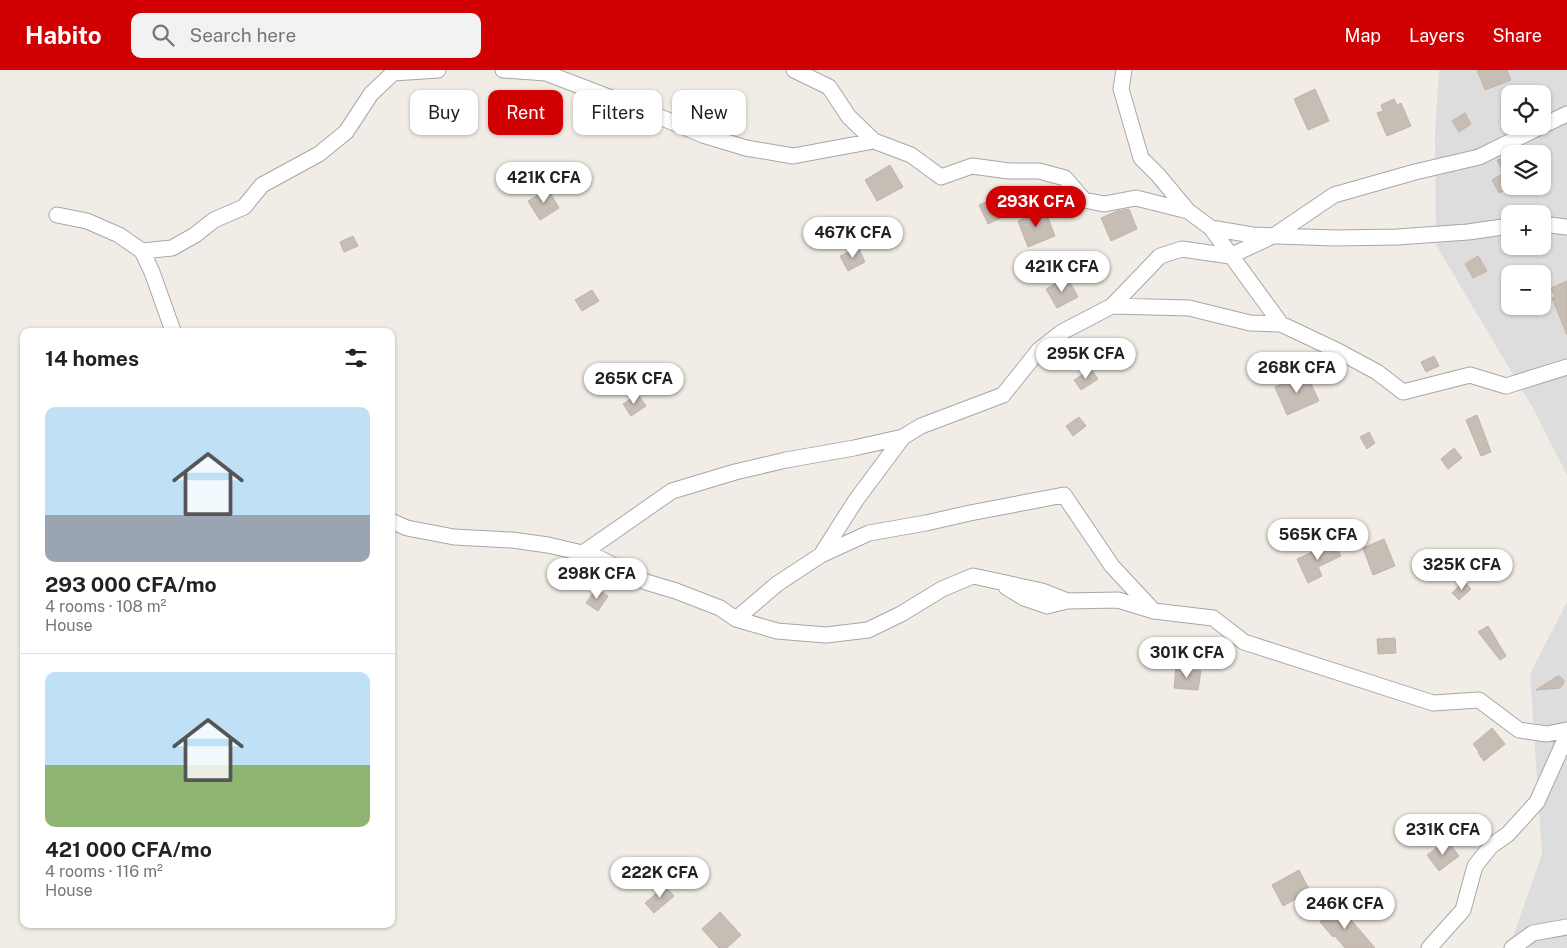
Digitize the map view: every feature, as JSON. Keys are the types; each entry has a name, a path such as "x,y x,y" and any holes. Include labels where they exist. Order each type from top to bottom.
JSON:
{"street":[{"path":"142,251 172,248 195,235 214,220 244,207 262,185 319,154 346,132 370,94 391,71 438,70"},
{"path":"503,70 546,73 702,135 746,148 793,156 874,141"},
{"path":"794,70 829,87 849,118 874,141 911,155 940,176 972,166 1009,171 1039,171 1065,178 1084,200 1104,204 1136,198 1188,211"},
{"path":"1124,70 1122,89 1141,158 1188,211 1211,228 1281,324"},
{"path":"1551,122 1567,114"},
{"path":"583,553 672,491 734,472 903,437 921,426 1003,395 1039,350 1062,332 1112,306 1160,256 1182,249 1230,256 1275,235 1334,195 1479,156 1523,135"},
{"path":"57,215 87,221 111,231 120,235 142,251 173,328"},
{"path":"1551,225 1567,227"},
{"path":"1211,228 1252,234 1335,238 1397,237 1468,232 1501,227"},
{"path":"1112,306 1189,308 1250,323 1281,324 1377,372 1403,392 1470,375 1506,386 1567,367"},
{"path":"821,555 856,500 903,437"},
{"path":"736,620 777,584 821,555 869,533 1064,495 1112,566 1154,611"},
{"path":"395,523 407,528 454,537 512,540 548,545 595,556 646,582 720,608 736,620 777,631 826,636 868,630 901,614 942,589 972,576 1042,591 1067,601 1118,600 1154,611 1214,618 1244,642 1433,703 1479,700 1519,730 1547,734 1566,740 1537,802 1508,834 1492,846 1475,866 1463,910 1429,948"},
{"path":"1512,948 1533,933 1567,927"}],"shaded area":[{"path":"1439,70 1567,70 1567,475 1533,408 1436,245 1435,135"},
{"path":"1567,602 1567,948 1509,948 1542,854 1530,674"}],"building":[{"path":"1477,70 1507,70 1511,80 1485,90"},
{"path":"1315,89 1329,121 1308,130 1294,99"},
{"path":"1394,99 1397,105 1401,103 1411,126 1387,136 1377,113 1383,111 1381,105"},
{"path":"1465,113 1471,124 1459,132 1452,121"},
{"path":"1501,159 1501,167 1497,160"},
{"path":"890,165 903,187 877,201 865,180"},
{"path":"1501,175 1501,192 1499,193 1492,180"},
{"path":"548,189 559,208 540,220 528,201"},
{"path":"998,196 1007,215 988,224 979,205"},
{"path":"1129,209 1137,229 1111,241 1101,218 1117,211"},
{"path":"1045,210 1055,236 1028,247 1018,221"},
{"path":"353,236 358,246 344,252 340,242"},
{"path":"858,247 865,262 848,271 840,256"},
{"path":"1478,256 1487,271 1473,278 1465,264"},
{"path":"1067,277 1078,297 1057,308 1046,289"},
{"path":"1567,281 1567,335 1552,298 1555,297 1551,288"},
{"path":"592,290 599,301 582,311 575,300"},
{"path":"1434,356 1439,366 1426,372 1421,362"},
{"path":"1091,369 1098,379 1081,390 1074,380"},
{"path":"1306,373 1319,401 1287,415 1275,387"},
{"path":"638,394 646,406 631,416 623,404"},
{"path":"1477,415 1491,452 1481,456 1466,420"},
{"path":"1079,417 1086,426 1073,436 1066,426"},
{"path":"1369,432 1375,443 1367,449 1360,437"},
{"path":"1454,448 1462,458 1448,469 1441,459"},
{"path":"1384,539 1395,566 1373,575 1363,548"},
{"path":"1334,542 1341,556 1318,567 1322,576 1308,583 1297,559"},
{"path":"1464,581 1471,589 1459,600 1452,593"},
{"path":"596,588 608,596 598,611 586,603"},
{"path":"1488,626 1506,656 1500,660 1478,632"},
{"path":"1395,638 1396,653 1378,654 1377,639"},
{"path":"1176,668 1201,671 1198,690 1174,688"},
{"path":"1559,676 1564,680 1560,688 1536,690 1556,677"},
{"path":"1492,728 1505,744 1484,761 1473,744"},
{"path":"1447,840 1459,856 1439,871 1427,855"},
{"path":"1299,870 1310,891 1283,906 1272,885"},
{"path":"665,886 674,896 654,913 645,903"},
{"path":"1340,906 1375,948 1345,948 1320,922"},
{"path":"720,912 741,935 727,948 719,948 702,929"}]}
